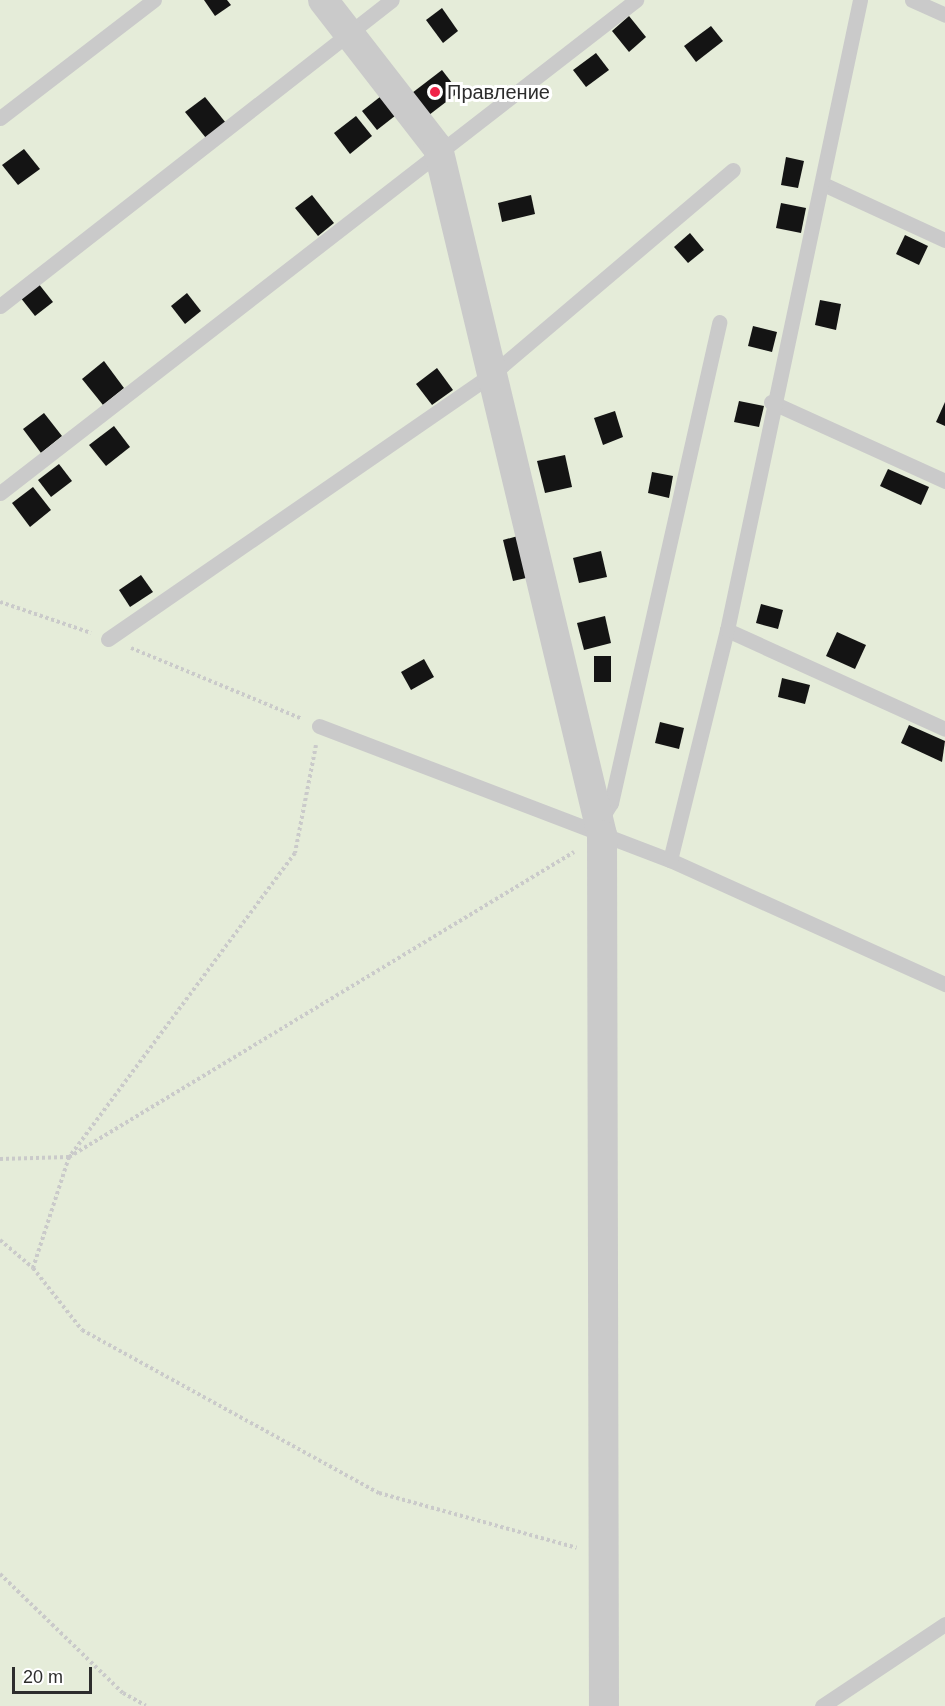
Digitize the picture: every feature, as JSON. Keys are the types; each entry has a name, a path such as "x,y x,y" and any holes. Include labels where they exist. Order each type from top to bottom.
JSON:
{"street":[{"path":"323,0 438,148 601,828 606,1556 604,1706"}],"lane":[{"path":"0,118 154,0"},
{"path":"0,306 348,31 391,0"},
{"path":"0,493 438,148 636,0"},
{"path":"670,860 727,630 771,402 823,184 860,0"},
{"path":"912,0 945,15"},
{"path":"108,639 491,375 733,170"},
{"path":"823,184 945,240"},
{"path":"601,828 611,803 719,322"},
{"path":"771,402 945,481"},
{"path":"727,630 945,729"},
{"path":"319,726 601,828 945,984"},
{"path":"822,1706 838,1701 945,1624"}],"path":[{"path":"0,602 108,639 319,726 295,853 69,1157 33,1268"},
{"path":"0,1160 69,1157 601,828"},
{"path":"0,1240 33,1268 82,1330 379,1493 606,1556"},
{"path":"0,1574 123,1693 146,1706"}],"green space":[{"path":"0,0 945,0 945,1706 0,1706"}],"building":[{"path":"204,0 227,0 231,5 215,16"},
{"path":"442,8 458,31 443,43 426,20"},
{"path":"629,16 646,37 629,52 612,31"},
{"path":"711,26 723,41 696,62 684,46"},
{"path":"596,53 609,70 586,87 573,70"},
{"name":"Правление","path":"442,70 459,92 429,115 412,93"},
{"path":"385,93 400,112 377,130 362,111"},
{"path":"205,97 226,123 206,138 185,112"},
{"path":"356,116 372,136 350,154 334,133"},
{"path":"24,149 40,169 18,185 2,165"},
{"path":"786,157 804,161 798,188 781,185"},
{"path":"312,195 334,223 318,236 295,208"},
{"path":"531,195 535,214 502,222 498,203"},
{"path":"781,203 806,208 801,233 776,228"},
{"path":"690,233 704,250 688,263 674,247"},
{"path":"905,235 928,246 919,265 896,254"},
{"path":"38,283 53,302 35,316 20,297"},
{"path":"187,293 201,311 185,324 171,306"},
{"path":"820,300 841,304 836,330 815,325"},
{"path":"753,326 777,332 772,352 748,346"},
{"path":"104,361 124,388 103,405 82,379"},
{"path":"437,368 453,390 432,405 416,384"},
{"path":"739,401 764,406 759,427 734,422"},
{"path":"945,402 945,426 936,422"},
{"path":"615,411 623,437 603,445 594,418"},
{"path":"44,413 62,436 41,453 23,429"},
{"path":"114,426 130,447 106,466 89,445"},
{"path":"565,455 572,487 545,493 537,461"},
{"path":"59,464 72,481 51,497 38,480"},
{"path":"888,469 929,487 921,505 880,486"},
{"path":"652,472 673,476 669,498 648,493"},
{"path":"33,487 51,510 30,527 12,503"},
{"path":"529,533 539,575 513,581 503,540"},
{"path":"601,551 607,577 579,583 573,558"},
{"path":"141,575 153,592 130,607 119,590"},
{"path":"761,604 783,610 778,629 756,623"},
{"path":"605,616 611,643 584,650 577,623"},
{"path":"837,632 866,645 855,669 826,656"},
{"path":"594,656 611,656 611,682 594,682"},
{"path":"424,659 434,677 411,690 401,672"},
{"path":"782,678 810,685 805,704 778,697"},
{"path":"660,722 684,728 679,749 655,743"},
{"path":"909,725 945,741 942,762 901,743"}],"place":[{"name":"Правление","path":"435,92"}]}
